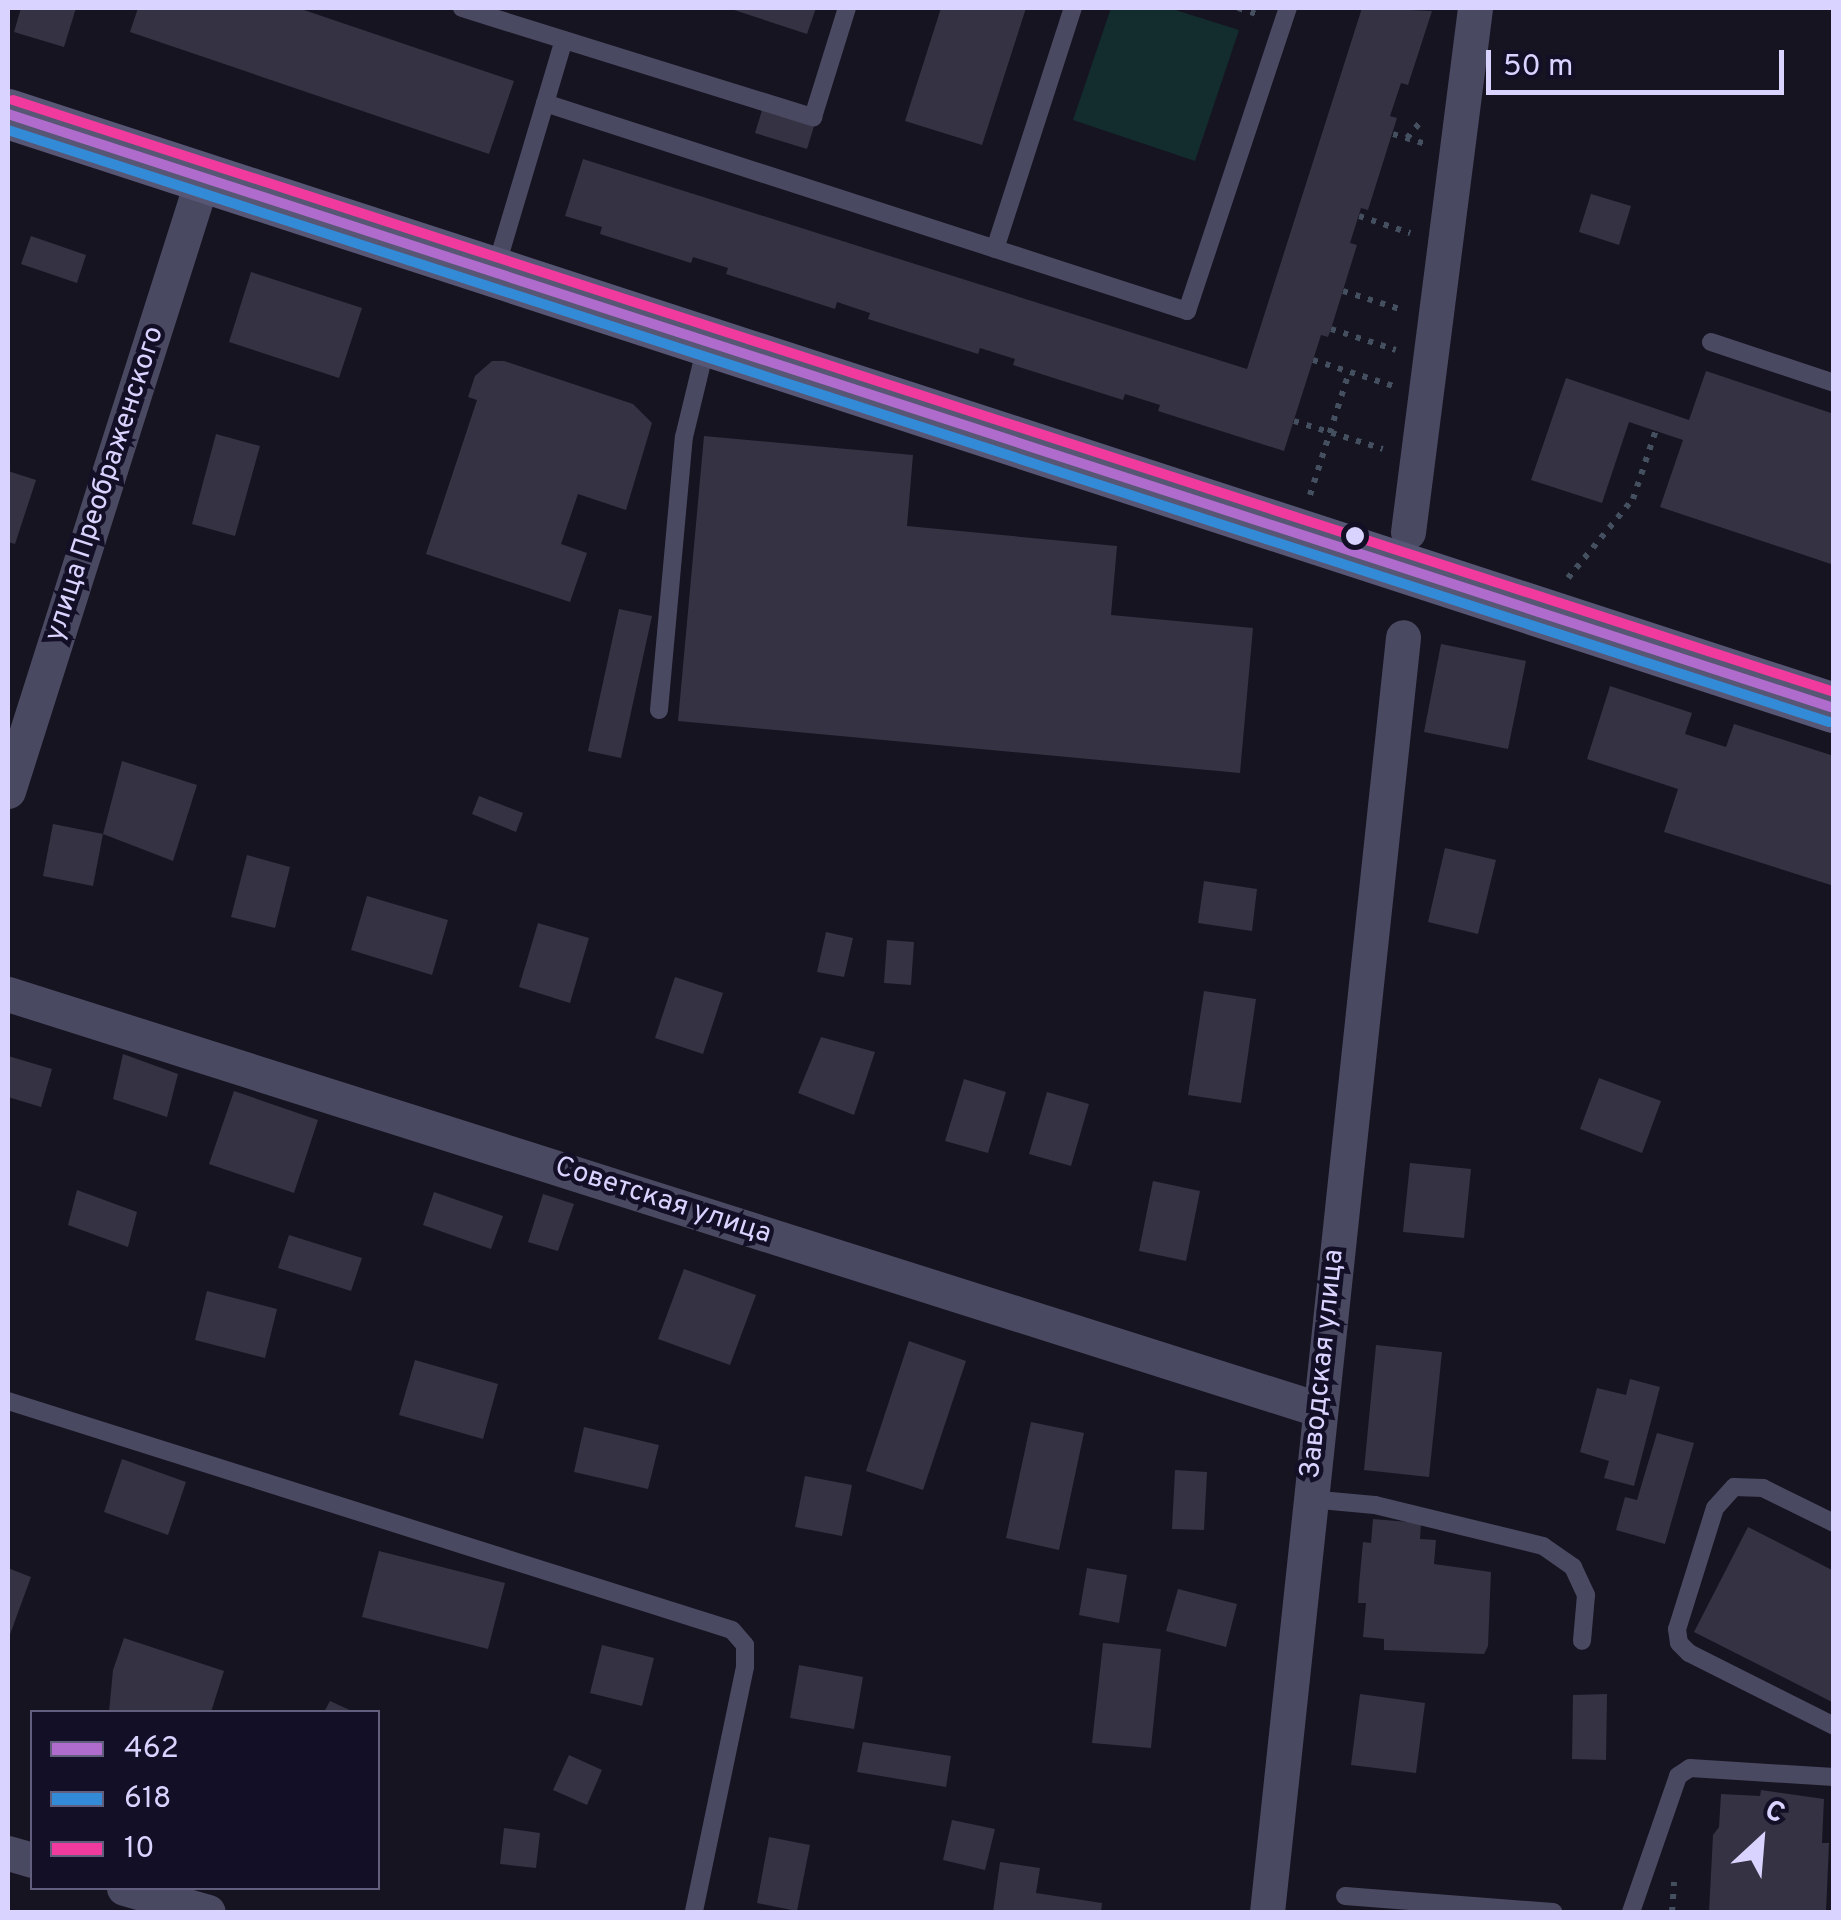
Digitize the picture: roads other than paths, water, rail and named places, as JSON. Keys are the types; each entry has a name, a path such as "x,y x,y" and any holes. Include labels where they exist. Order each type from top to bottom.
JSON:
{"street":[{"path":"1408,532 1475,8"},
{"path":"8,114 1834,708"},
{"name":"улица Преображенского","path":"8,791 203,177"},
{"name":"Заводская улица","path":"1268,1912 1318,1409 1403,638"},
{"name":"Советская улица","path":"8,994 1318,1409"},
{"path":"131,1890 208,1912"}],"lane":[{"path":"462,8 813,117 847,8"},
{"path":"996,249 1073,8"},
{"path":"545,103 1187,311 1288,8"},
{"path":"495,271 564,40"},
{"path":"659,710 684,437 708,341"},
{"path":"1711,342 1834,383"},
{"path":"8,1401 732,1630 745,1646 744,1668 694,1912"},
{"path":"1834,1523 1763,1488 1734,1487 1715,1508 1677,1628 1678,1643 1689,1653 1834,1726"},
{"path":"1309,1499 1375,1505 1543,1546 1573,1567 1586,1595 1582,1640"},
{"path":"1630,1912 1678,1776 1690,1768 1834,1777"},
{"path":"1345,1896 1552,1912"}]}
